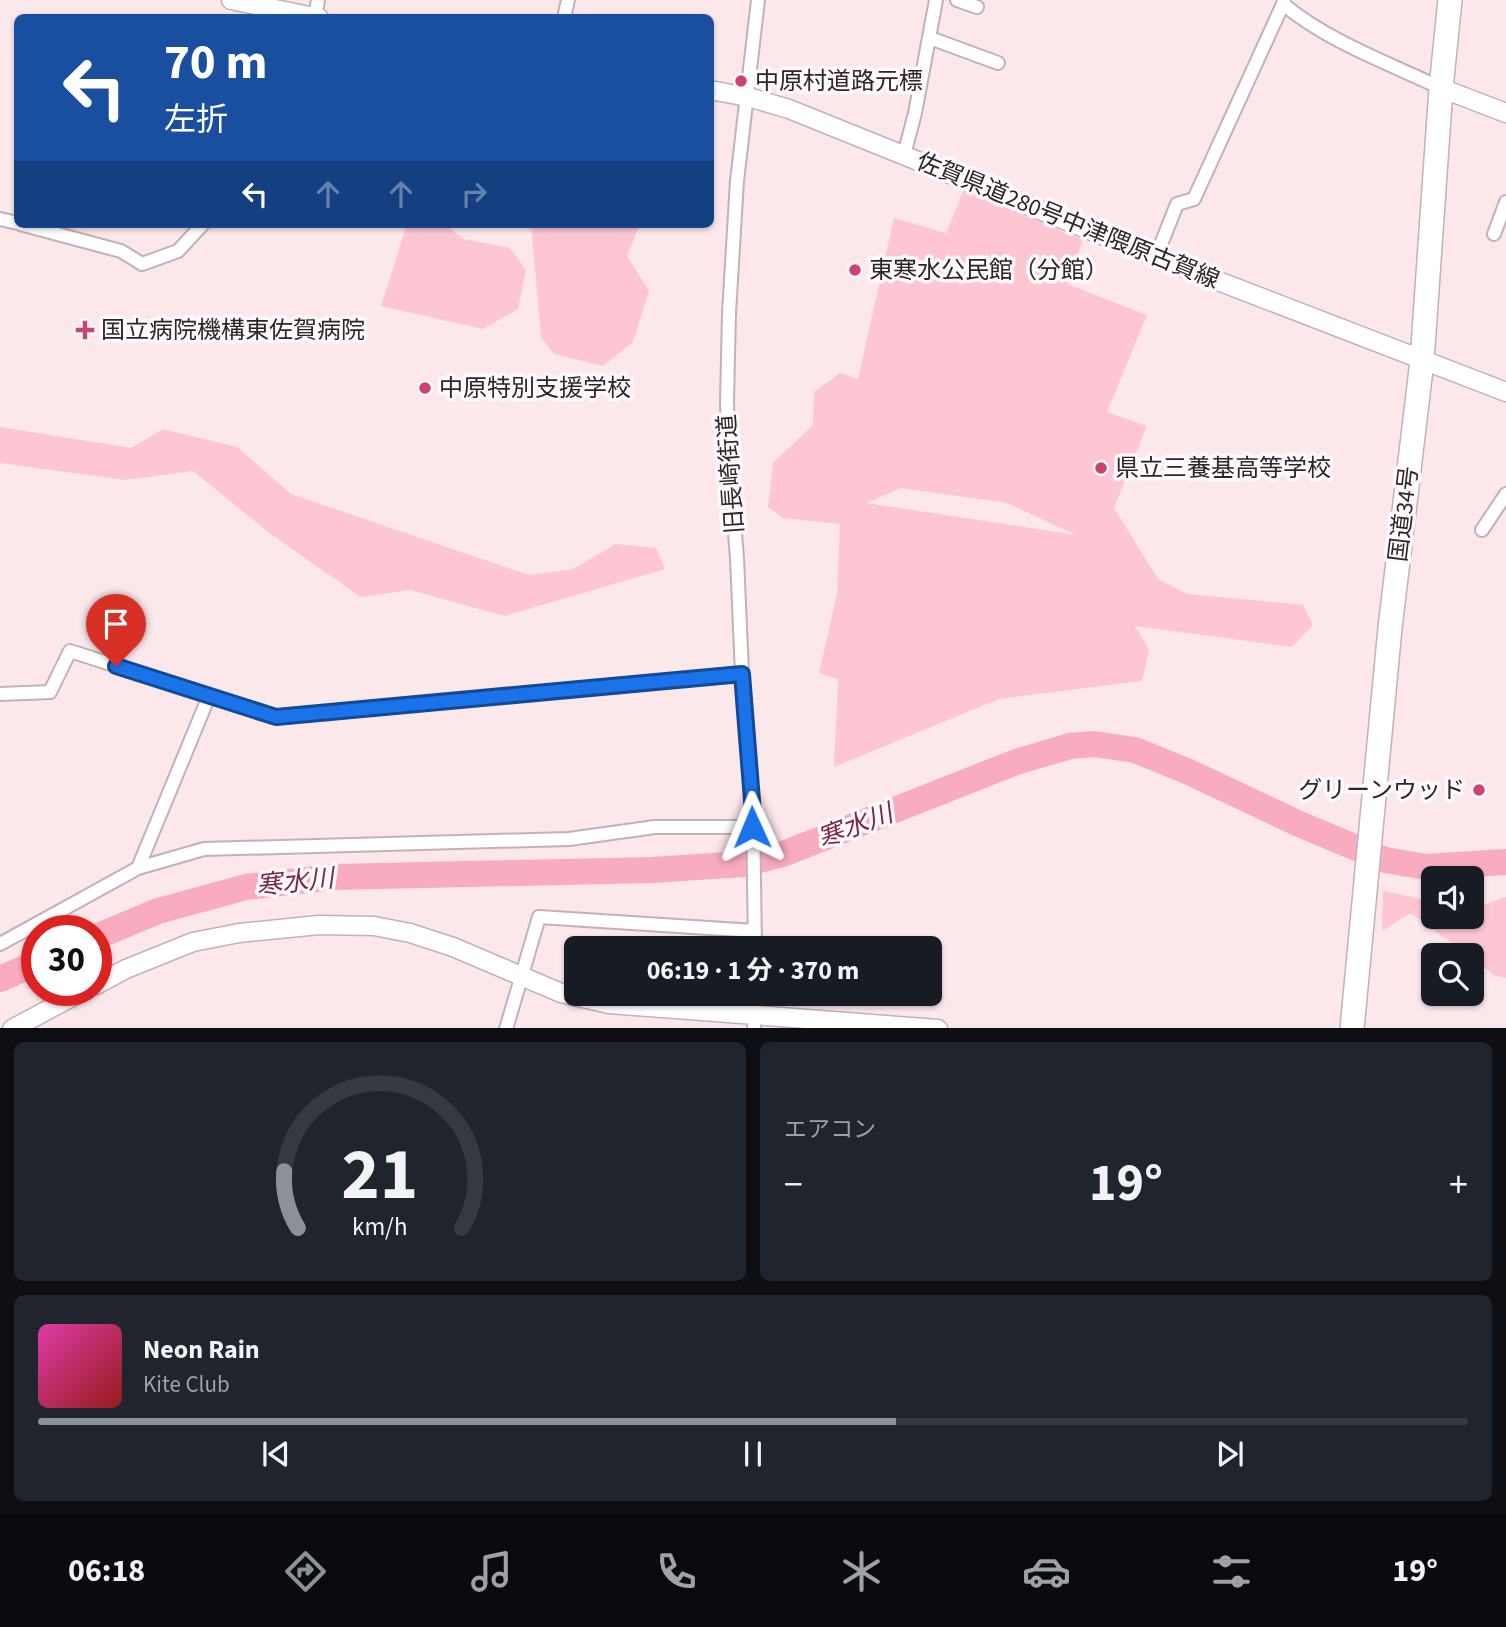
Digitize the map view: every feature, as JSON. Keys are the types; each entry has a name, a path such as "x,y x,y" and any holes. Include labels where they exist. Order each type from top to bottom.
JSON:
{"highway":[{"name":"国道34号","path":"1352,1028 1390,628 1422,361 1441,88 1450,0"}],"main road":[{"path":"231,0 303,14"},
{"path":"1441,88 1506,113"},
{"name":"佐賀県道280号中津隈原古賀線","path":"714,91 789,109 1156,257 1506,392"},
{"path":"112,976 193,942 239,933 319,925 373,926 410,933 453,947 561,992 609,1004 755,1021 938,1028"},
{"path":"12,1028 54,1006"}],"street":[{"name":"旧長崎街道","path":"755,936 753,813 742,674 727,401 737,181 758,0"},
{"path":"904,155 915,113 936,0"},
{"path":"957,0 977,7"},
{"path":"1156,257 1177,204 1194,200 1284,2 1301,19 1356,49 1441,88"},
{"path":"930,38 998,63"},
{"path":"1494,234 1506,202"},
{"path":"34,228 121,251 142,264 178,251 199,228"},
{"path":"1482,530 1506,494"},
{"path":"0,694 50,692 70,651 276,717 742,674"},
{"path":"138,868 209,696"},
{"path":"0,944 138,868 204,849 569,839 655,827 752,827"},
{"path":"506,1028 539,917 755,930"}],"shaded area":[{"name":"県立三養基高等学校","path":"964,190 1083,240 1067,284 1147,315 1107,412 1147,426 1114,508 1158,579 1187,594 1303,605 1313,625 1292,647 1135,626 1149,650 1142,681 999,699 834,767 838,679 819,673 837,594 840,524 783,518 768,507 773,463 813,425 814,392 840,373 858,379 894,218 946,233","holes":["901,488 1007,503 1076,535 867,503"]},
{"path":"406,228 450,228 463,239 510,248 526,270 518,309 483,329 381,306"},
{"path":"531,228 638,228 627,256 649,291 633,342 603,366 554,354 541,337"},
{"path":"0,427 131,448 163,429 237,447 291,494 529,575 573,569 616,544 656,548 665,569 505,616 410,590 361,597 272,535 193,471 125,480 0,463"},
{"path":"1383,891 1421,899 1421,920 1411,913 1382,931"},
{"path":"1506,897 1506,978 1495,976 1484,967 1484,943 1452,943 1433,929 1484,929 1484,905"}],"waterway":[{"name":"寒水川","path":"112,930 158,911 246,887 333,877 652,870 743,864 783,854 1016,762 1070,746 1094,744 1135,750 1385,860 1426,867 1506,862"},
{"name":"寒水川","path":"0,979 21,970"}],"place":[{"name":"中原村道路元標","path":"741,81"},
{"name":"東寒水公民館（分館）","path":"855,270"},
{"name":"国立病院機構東佐賀病院","path":"85,330"},
{"name":"中原特別支援学校","path":"425,388"},
{"name":"県立三養基高等学校","path":"1101,468"},
{"name":"グリーンウッド","path":"1479,790"}],"route":[{"path":"116,666 276,717 742,674 752,827"}]}
